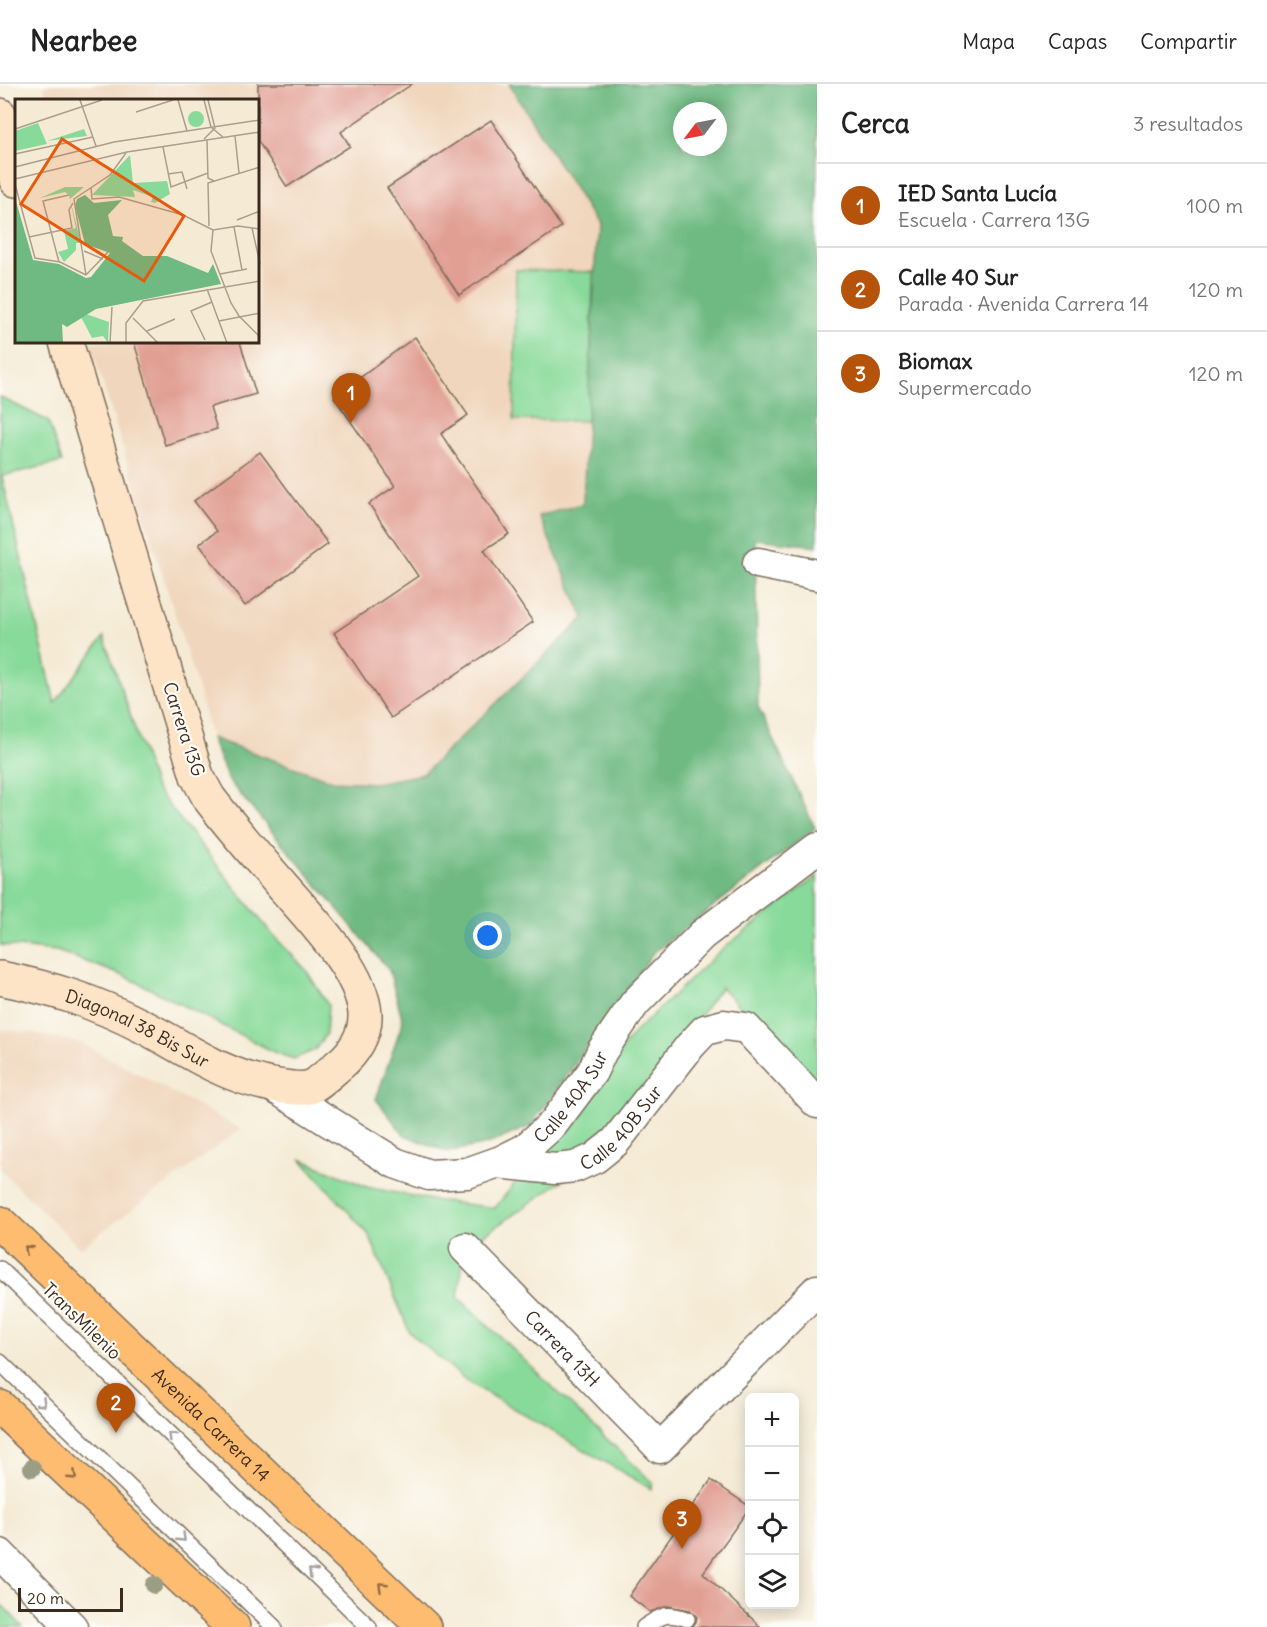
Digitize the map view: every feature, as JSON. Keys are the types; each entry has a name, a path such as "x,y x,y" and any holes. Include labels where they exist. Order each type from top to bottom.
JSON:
{"main road":[{"name":"Avenida Carrera 14","path":"0,1223 424,1627"},
{"path":"0,1407 233,1627"}],"street":[{"path":"0,115 15,176"},
{"name":"Carrera 13G","path":"67,344 196,776 221,813 324,934 347,966 358,991 364,1014 361,1036 348,1057 310,1087 272,1086"},
{"path":"758,563 817,575"},
{"name":"Calle 40A Sur","path":"272,1086 395,1163 429,1174 467,1173 501,1161 525,1149 553,1124 592,1072 602,1051 635,1002 702,934 817,848"},
{"name":"Diagonal 38 Bis Sur","path":"0,978 48,988 89,1001 214,1065 249,1080 272,1086"},
{"name":"Calle 40B Sur","path":"467,1173 497,1163 555,1169 575,1167 595,1158 615,1142 705,1030 724,1025 746,1028 817,1103"},
{"name":"Carrera 13H","path":"465,1248 660,1448 817,1290"},
{"path":"0,1554 72,1627"}],"lane":[{"name":"TransMilenio","path":"0,1269 369,1627"},
{"path":"0,1362 274,1627"},
{"path":"644,1627 659,1618 672,1614 687,1620"}],"shaded area":[{"path":"44,84 509,84 597,225 583,505 539,516 585,618 423,774 375,783 333,781 211,738 199,692 91,344 260,344 260,99 46,99"},
{"path":"0,1030 33,1033 81,1043 241,1129 80,1248 0,1170"}],"green space":[{"path":"509,84 817,84 817,546 755,539 758,707 815,828 653,953 531,1126 488,1144 448,1152 404,1135 376,1099 403,1021 389,970 229,781 211,738 333,781 375,783 423,774 584,618 539,516 583,504 597,225"},
{"path":"516,270 593,272 590,421 514,420"},
{"path":"0,397 48,421 62,462 2,476 55,703 104,637 155,788 272,934 306,970 328,1005 326,1034 315,1050 294,1059 276,1053 127,977 57,951 0,945"},
{"path":"817,876 817,1079 812,1083 721,987 595,1158 465,1248 458,1297 653,1483 651,1489 468,1382 410,1333 369,1235 301,1159 367,1187 432,1200 495,1208 635,1032 721,950"},
{"path":"0,1603 23,1627 0,1627"}],"building":[{"path":"258,84 412,84 341,132 350,146 287,187 260,144 260,99 258,99"},
{"path":"491,120 561,227 459,295 387,188"},
{"path":"415,337 468,415 441,434 509,534 484,550 533,622 391,718 334,633 418,576 369,504 395,486 334,397"},
{"path":"135,344 241,344 256,394 210,407 217,429 165,445"},
{"path":"260,452 328,544 245,606 199,544 217,531 194,501"},
{"path":"711,1480 745,1504 745,1514 703,1573 761,1627 692,1627 697,1617 690,1610 668,1606 650,1612 629,1596"}],"place":[{"name":"IED Santa Lucía","path":"351,423"},
{"name":"Calle 40 Sur","path":"116,1433"},
{"name":"Biomax","path":"682,1549"}]}
